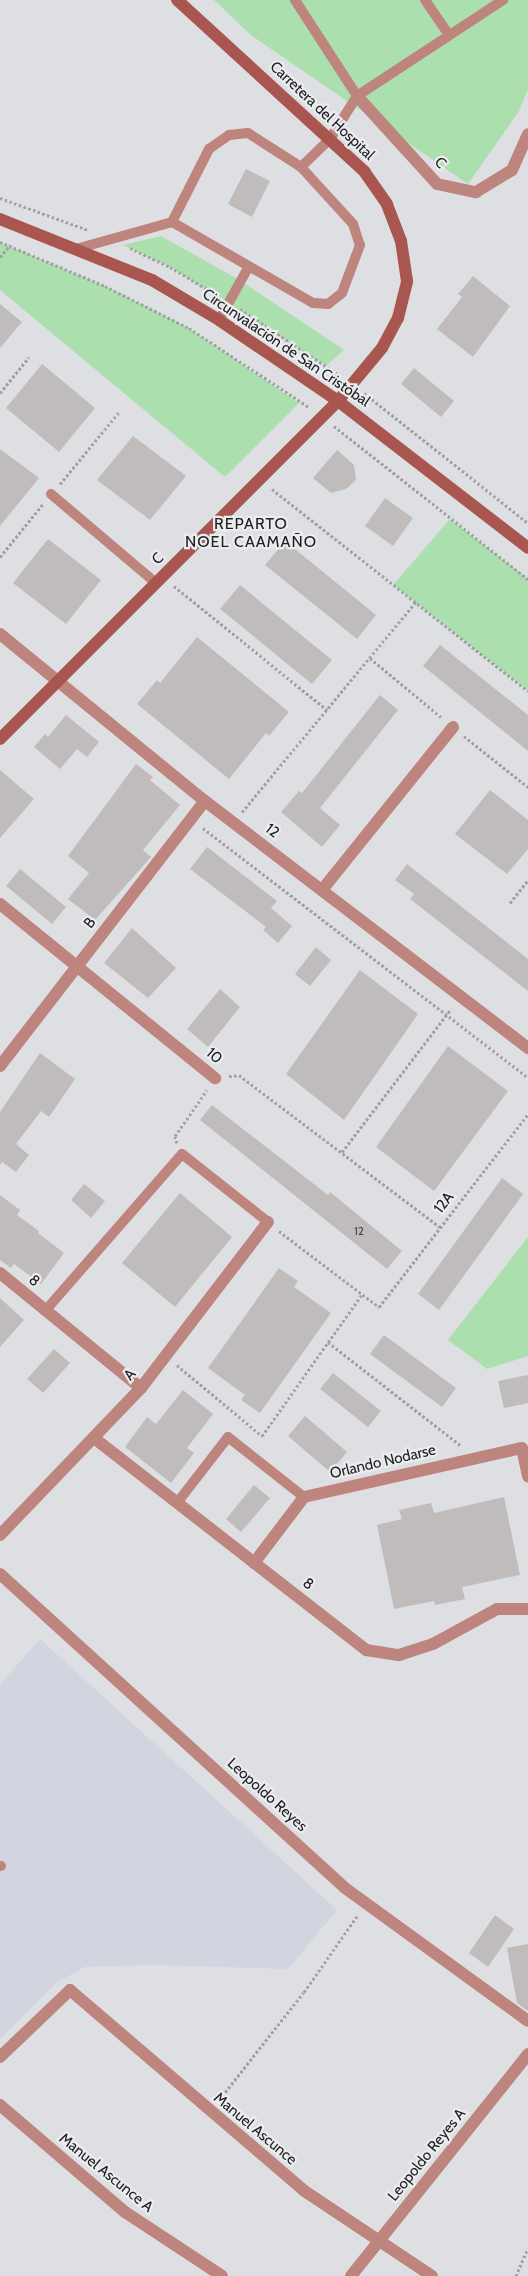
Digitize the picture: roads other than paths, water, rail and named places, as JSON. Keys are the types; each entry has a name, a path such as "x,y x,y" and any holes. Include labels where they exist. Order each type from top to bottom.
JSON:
{"main road":[{"name":"Carretera del Hospital","path":"177,0 330,138 365,172 387,204 401,241 407,281 398,318 382,348 338,401"},
{"name":"Circunvalación de San Cristóbal","path":"0,219 152,280 219,320 338,401 528,548"},
{"name":"C","path":"0,739 338,401"}],"street":[{"name":"C","path":"357,96 437,184 476,192 512,170 528,134"},
{"name":"12","path":"0,634 57,683 205,801 528,1048"},
{"path":"322,890 453,727"},
{"name":"B","path":"0,1066 205,801"},
{"name":"10","path":"0,904 215,1078"},
{"name":"A","path":"0,1535 141,1388 268,1222"},
{"name":"8","path":"0,1273 45,1312 141,1388"},
{"name":"8","path":"94,1438 366,1650 399,1655 433,1644 497,1609 528,1610"},
{"name":"Orlando Nodarse","path":"304,1497 475,1457 522,1448 528,1476"},
{"path":"254,1563 304,1497"},
{"name":"Leopoldo Reyes","path":"0,1574 338,1881 528,2021"},
{"name":"Manuel Ascunce","path":"0,2057 70,1990 303,2190 432,2276"},
{"name":"Leopoldo Reyes A","path":"351,2276 528,2054"},
{"name":"Manuel Ascunce A","path":"0,2105 125,2212 222,2276"}],"lane":[{"path":"295,0 357,96"},
{"path":"425,0 449,35"},
{"path":"301,167 330,138 357,96 503,0"},
{"path":"76,249 172,222 248,268 313,303 328,304 342,293 360,245 353,224 301,167 248,133 229,135 209,149 172,222"},
{"path":"219,320 248,268"},
{"path":"51,494 160,580"},
{"path":"45,1312 182,1154 268,1222"},
{"path":"177,1503 228,1437 304,1497"}],"district":[{"name":"REPARTO NOEL CAAMAÑO","path":"251,533"}]}
